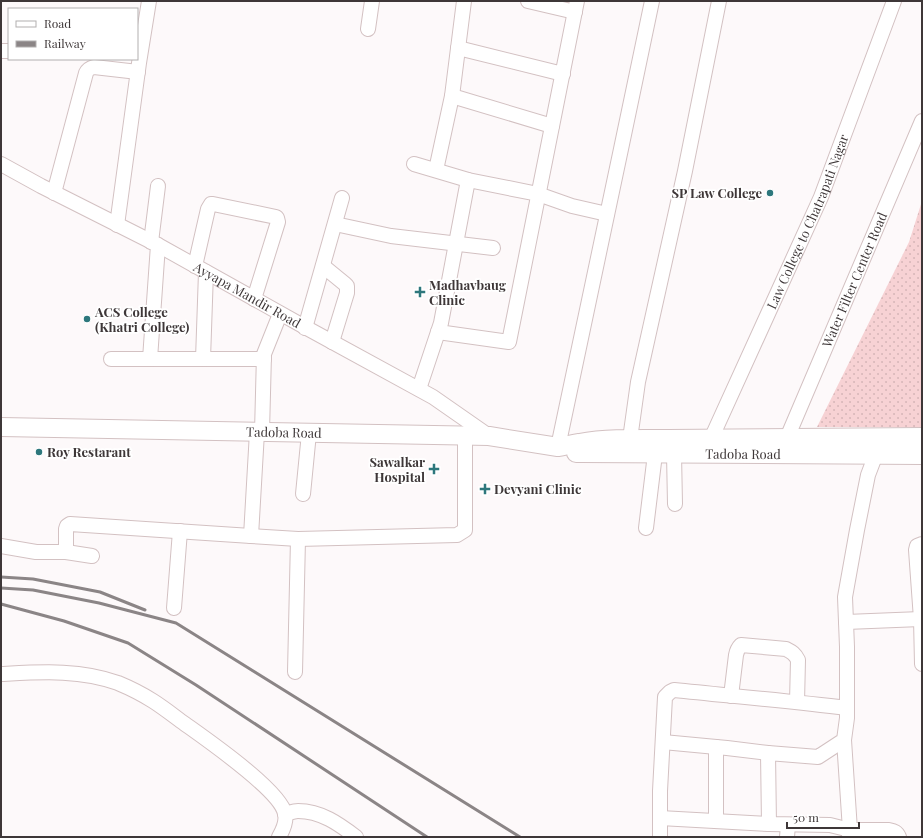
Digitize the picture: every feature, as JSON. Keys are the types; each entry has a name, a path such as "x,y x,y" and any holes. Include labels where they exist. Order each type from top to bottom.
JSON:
{"main road":[{"name":"Tadoba Road","path":"1,427 489,436 561,446 581,454 922,455"},
{"name":"Tadoba Road","path":"561,446 579,442 630,439 922,437"}],"street":[{"path":"117,225 149,1"},
{"path":"368,28 372,1"},
{"path":"436,170 452,96 464,1"},
{"path":"438,332 508,342 576,6 528,1"},
{"path":"561,446 607,214 652,1"},
{"path":"630,439 638,382 685,171 719,1"},
{"name":"Law College to Chatrapati Nagar","path":"711,439 776,293 821,197 894,1"},
{"path":"458,48 563,74"},
{"path":"54,193 86,73 90,67 138,72"},
{"path":"452,96 552,126"},
{"name":"Water Filter Center Road","path":"787,438 922,121"},
{"name":"Ayyapa Mandir Road","path":"1,164 54,193 154,243 280,314 419,389 489,436"},
{"path":"414,164 468,180 538,194 572,206 607,214"},
{"path":"419,389 441,324 468,180"},
{"path":"150,359 154,243 158,186"},
{"path":"306,328 342,198"},
{"path":"203,359 200,269 208,209 210,204 277,218 278,222 254,299"},
{"path":"335,224 391,236 493,248"},
{"path":"323,266 345,284 347,290 332,342"},
{"path":"251,536 265,350 280,314"},
{"path":"110,359 264,359"},
{"path":"303,494 309,433"},
{"path":"66,552 66,528 70,524 298,539 459,535 465,530 465,436"},
{"path":"646,528 655,454"},
{"path":"674,454 675,504"},
{"path":"849,833 844,740 847,718 848,647 845,597 868,475 876,454"},
{"path":"174,608 180,531"},
{"path":"295,672 298,539"},
{"path":"922,544 917,546 916,550 921,619 922,664"},
{"path":"1,546 36,552 66,552 92,556"},
{"path":"846,622 921,619"},
{"path":"731,696 736,655 738,648 741,645 786,649 796,655 798,660 797,702"},
{"path":"1,674 37,672 82,674 117,683 154,701 219,748 265,786 281,805 285,814 285,825 279,837"},
{"path":"660,837 660,792 665,697 670,692 674,690 847,708"},
{"path":"663,742 818,757 844,740"},
{"path":"716,747 716,821"},
{"path":"768,753 769,824"},
{"path":"285,814 297,811 317,814 339,824 356,837"},
{"path":"660,818 769,824 787,831 830,825 849,833 889,830 894,831 899,837"}],"shaded area":[{"path":"922,201 922,427 817,427 909,242"}],"railway":[{"path":"1,577 33,579 100,592 145,610"},
{"path":"1,588 33,590 99,603 176,623 520,837"},
{"path":"1,604 64,621 128,643 196,685 427,837"}],"place":[{"name":"SP Law College","path":"770,193"},
{"name":"Madhavbaug Clinic","path":"420,292"},
{"name":"ACS College (Khatri College)","path":"87,319"},
{"name":"Roy Restarant","path":"39,452"},
{"name":"Sawalkar Hospital","path":"434,469"},
{"name":"Devyani Clinic","path":"485,489"}]}
